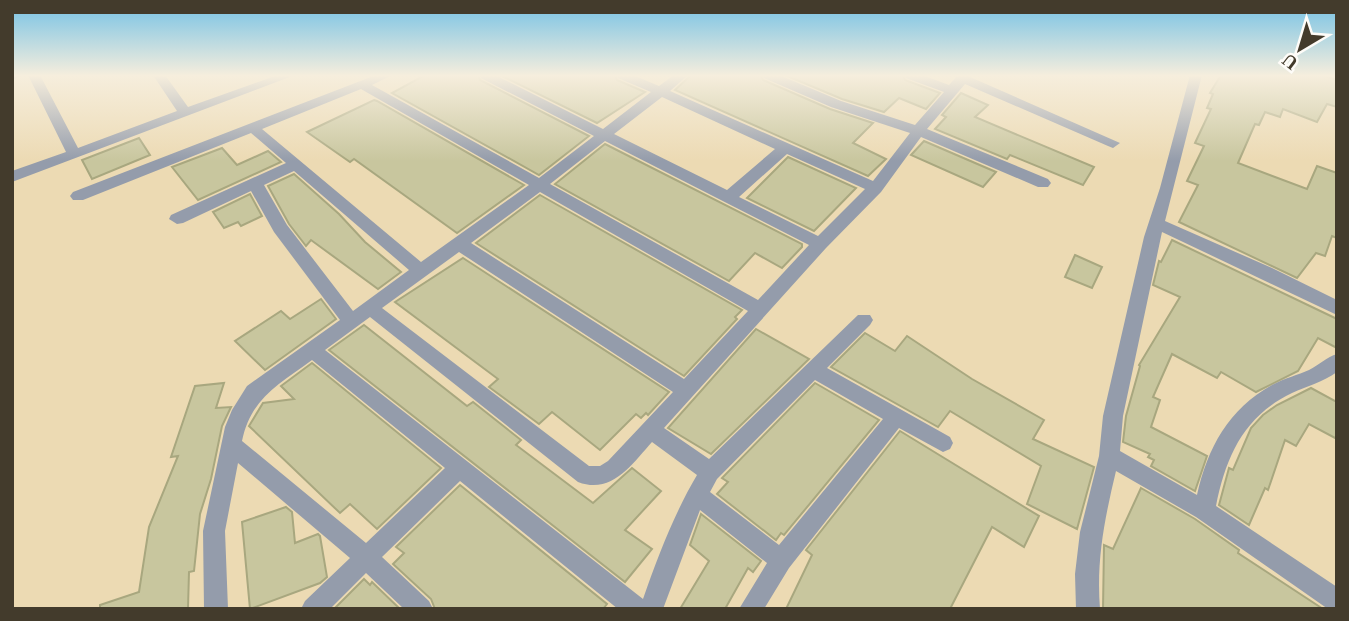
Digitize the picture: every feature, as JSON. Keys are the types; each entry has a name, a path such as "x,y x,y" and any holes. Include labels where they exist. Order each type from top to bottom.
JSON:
{"street":[{"path":"48,104 74,155"},
{"path":"179,104 185,113"},
{"path":"12,177 208,104"},
{"path":"78,196 311,104"},
{"path":"395,104 760,309"},
{"path":"543,104 820,244"},
{"path":"216,609 214,531 242,410 254,392 538,186 643,104"},
{"path":"689,104 876,188"},
{"path":"836,104 918,131 1043,183"},
{"path":"370,308 585,475 602,476 615,468 820,244 876,188 942,104"},
{"path":"1026,104 1113,143"},
{"path":"1088,609 1086,574 1089,546 1109,456 1113,416 1156,223 1168,188 1189,104"},
{"path":"253,128 420,270"},
{"path":"729,197 786,147"},
{"path":"177,219 297,164"},
{"path":"253,185 261,190 280,228 352,323"},
{"path":"1156,223 1266,272 1337,308"},
{"path":"458,243 686,390"},
{"path":"650,609 696,494 710,472 864,320"},
{"path":"312,350 637,609"},
{"path":"1204,510 1214,465 1222,445 1240,421 1268,396 1315,378 1337,361"},
{"path":"812,369 943,443"},
{"path":"751,609 781,560 896,416"},
{"path":"650,429 710,472"},
{"path":"232,445 365,556 421,609"},
{"path":"1109,456 1204,510 1337,601"},
{"path":"313,609 460,467"},
{"path":"696,494 781,560"}],"building":[{"path":"366,104 382,104 524,185 457,233 354,159 350,162 307,132"},
{"path":"412,104 527,104 589,136 539,175"},
{"path":"559,104 626,104 597,123"},
{"path":"706,104 818,104 873,123 853,143 886,159 868,176"},
{"path":"858,104 893,104 884,112"},
{"path":"914,104 930,104 926,109"},
{"path":"952,104 986,104 988,105 975,117 1094,167 1083,185 1010,155 1007,159 935,129 946,117 942,115"},
{"path":"1209,104 1337,104 1337,107 1327,104 1317,122 1283,109 1280,117 1265,112 1259,125 1255,124 1238,163 1307,189 1317,166 1337,173 1337,238 1332,236 1325,256 1316,253 1297,278 1179,222 1198,185 1187,181 1204,146 1195,143 1211,109 1207,108"},
{"path":"139,138 150,155 92,179 82,160"},
{"path":"924,141 996,172 983,187 911,155"},
{"path":"605,144 802,244 802,247 782,268 755,253 729,281 555,184"},
{"path":"222,148 237,165 268,151 281,162 198,200 172,167"},
{"path":"788,157 856,188 814,231 747,198"},
{"path":"294,174 339,214 365,242 401,272 378,289 311,240 306,246 289,224 268,186"},
{"path":"250,194 262,216 241,226 238,222 224,228 213,212"},
{"path":"540,195 742,310 735,317 737,319 684,376 476,243"},
{"path":"1172,240 1337,319 1337,348 1318,338 1298,371 1256,392 1221,372 1217,378 1172,354 1153,397 1160,400 1151,427 1207,456 1195,491 1151,466 1154,460 1148,457 1150,454 1123,442 1126,416 1139,365 1180,297 1153,285 1159,261 1161,262"},
{"path":"1075,255 1102,267 1092,288 1065,277"},
{"path":"463,258 669,392 648,415 646,413 641,418 636,414 600,450 552,412 539,424 489,387 498,379 395,302"},
{"path":"321,299 336,319 265,370 235,341 281,311 290,319"},
{"path":"364,325 467,406 473,402 521,440 516,445 593,503 632,468 661,491 625,530 652,549 625,582 329,350"},
{"path":"756,329 809,359 711,454 668,428"},
{"path":"865,333 895,351 907,336 972,379 1044,420 1033,439 1094,467 1077,529 1027,504 1041,466 950,411 938,427 831,367"},
{"path":"312,363 441,468 377,529 350,504 340,513 249,426 263,403 294,399 281,386"},
{"path":"224,383 216,408 231,407 222,426 211,479 200,514 194,571 189,572 188,609 100,609 100,605 139,592 149,527 178,456 171,457 195,386"},
{"path":"815,383 879,420 784,535 781,533 776,540 717,494 728,482 722,478"},
{"path":"1311,388 1337,402 1337,439 1309,424 1296,446 1285,440 1268,490 1265,488 1249,525 1219,505 1229,468 1233,470 1251,428 1263,415"},
{"path":"900,431 1039,516 1024,547 992,527 950,609 786,609 812,555 806,550"},
{"path":"460,485 607,604 603,609 435,609 431,599 393,564 404,553 396,547"},
{"path":"1141,488 1195,519 1239,550 1238,553 1323,609 1103,609 1104,545 1113,549"},
{"path":"286,507 292,512 295,543 318,534 320,536 327,577 320,583 250,609 242,522"},
{"path":"701,514 761,561 753,572 748,568 725,609 680,609 709,561 690,545"},
{"path":"364,579 370,585 372,582 400,609 334,609"}]}
